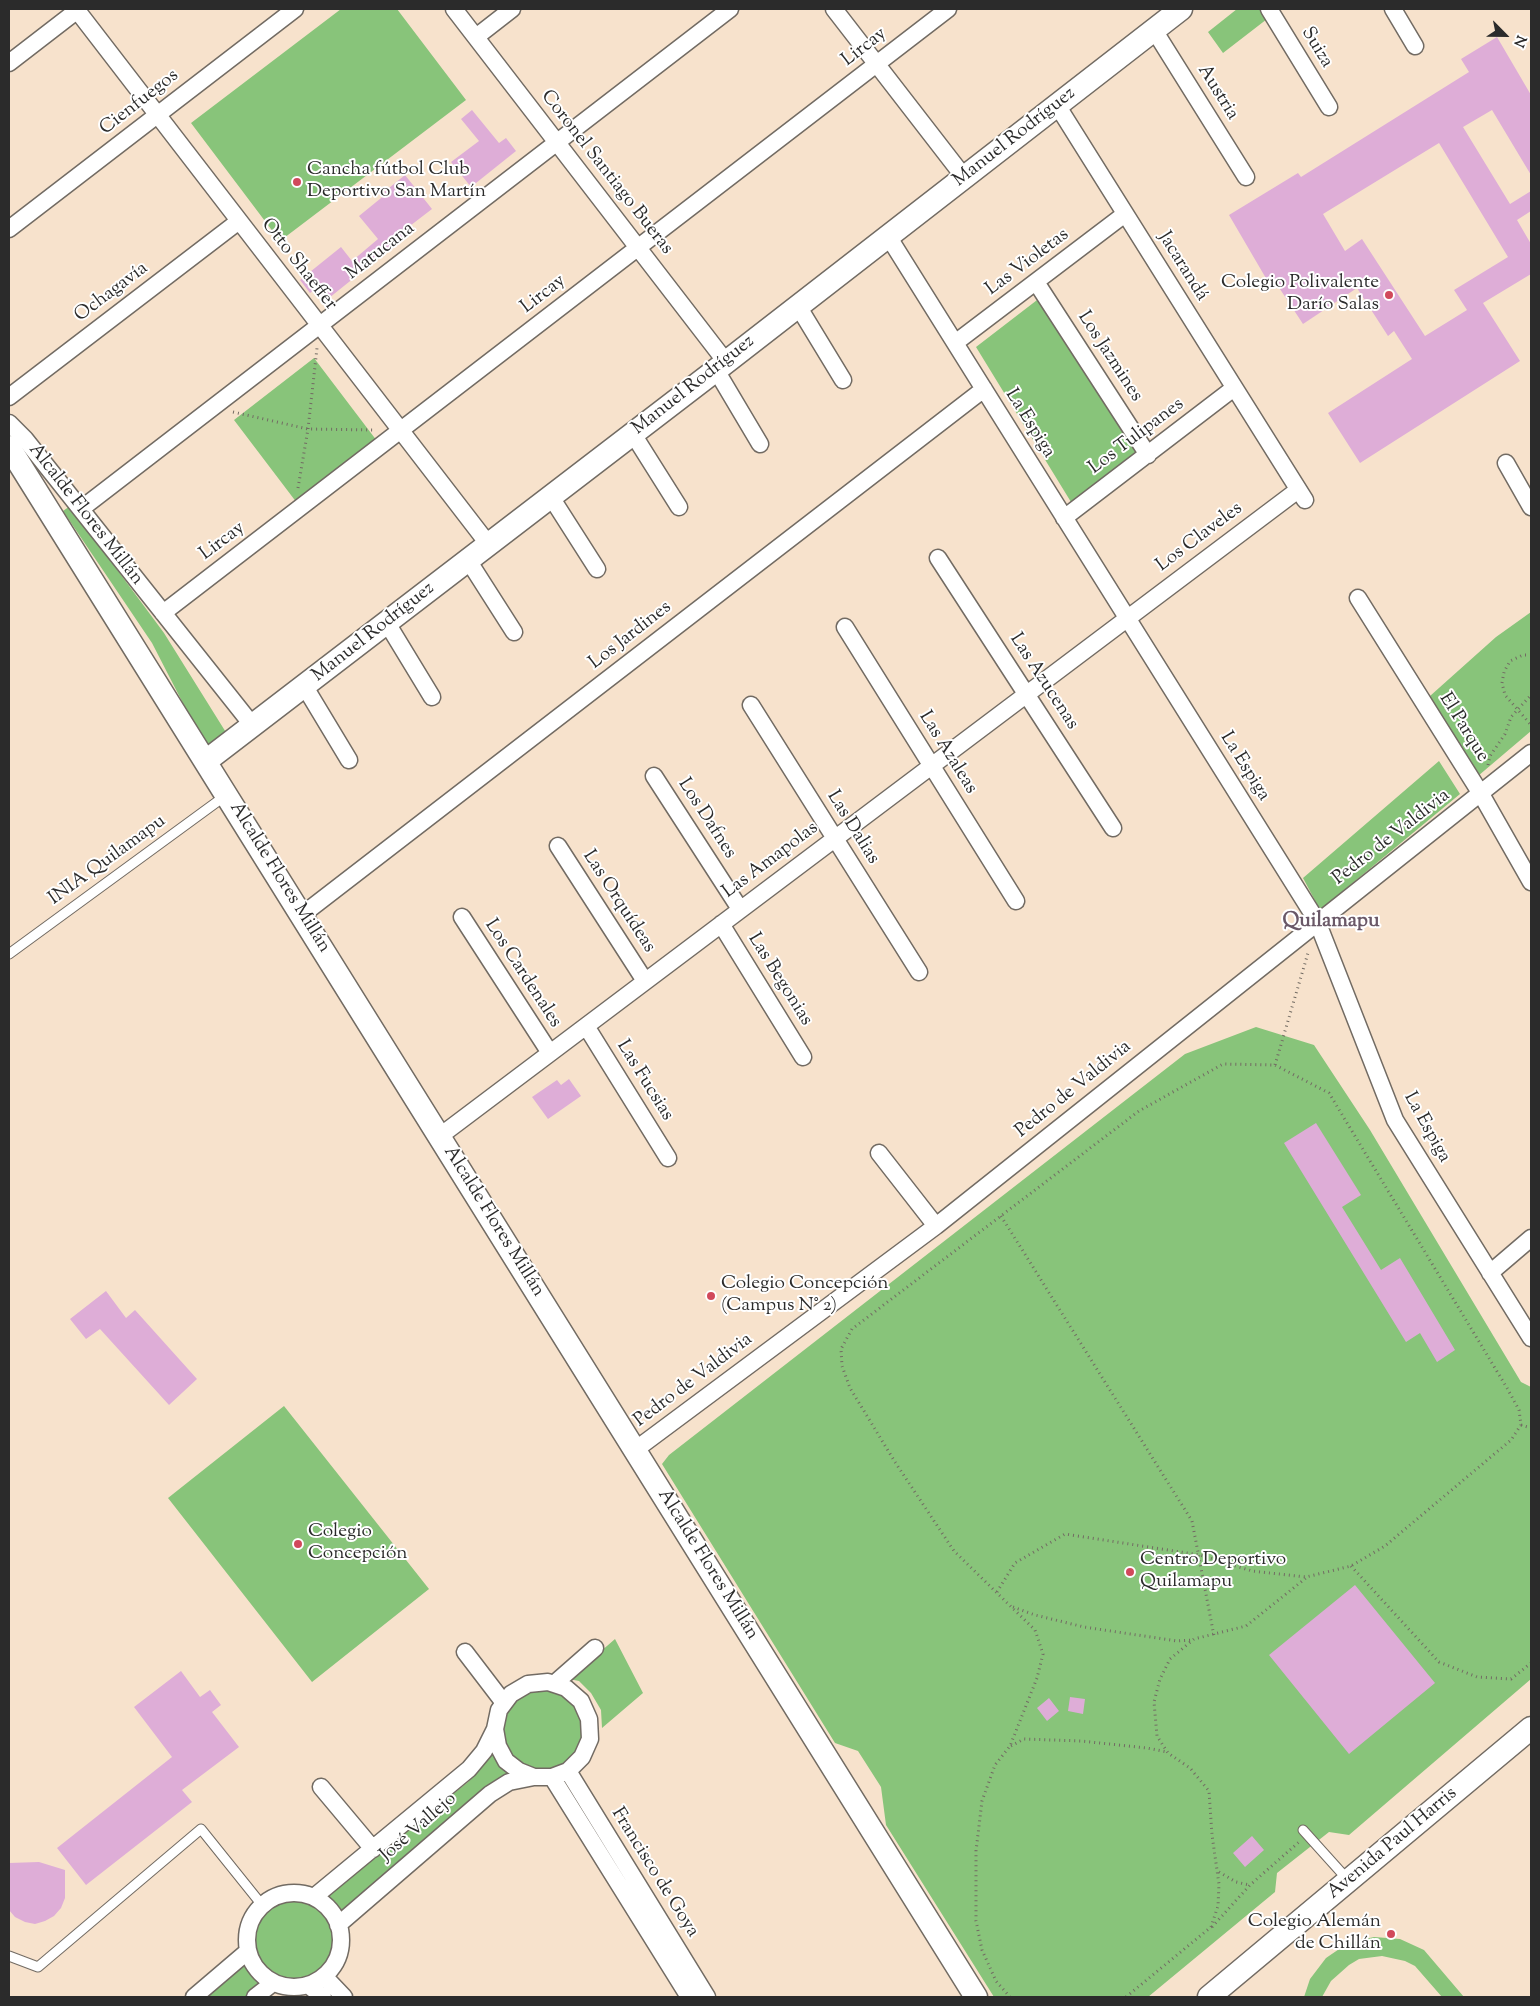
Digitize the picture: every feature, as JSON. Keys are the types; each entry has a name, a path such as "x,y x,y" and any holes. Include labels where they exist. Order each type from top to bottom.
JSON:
{"street":[{"name":"Otto Shaeffer","path":"77,9 489,545"},
{"path":"9,62 77,9"},
{"name":"Cienfuegos","path":"9,229 295,9"},
{"name":"Coronel Santiago Bueras","path":"454,9 638,248 721,366 760,444"},
{"path":"476,37 512,9"},
{"name":"Matucana","path":"81,509 730,9"},
{"path":"834,9 964,177"},
{"name":"Lircay","path":"163,613 948,9"},
{"name":"Manuel Rodríguez","path":"206,761 305,687 1181,9"},
{"name":"Suiza","path":"1269,9 1329,107"},
{"path":"1393,9 1415,46"},
{"name":"Austria","path":"1154,30 1246,177"},
{"name":"Jacarandá","path":"1057,105 1301,495"},
{"name":"Las Violetas","path":"955,343 1125,214"},
{"name":"Ochagavía","path":"9,397 239,221"},
{"name":"La Espiga","path":"888,236 1317,922 1395,1120 1531,1338"},
{"name":"Los Jazmines","path":"1036,282 1148,454"},
{"path":"798,306 843,380"},
{"name":"Los Tulipanes","path":"1064,518 1234,388"},
{"name":"Los Jardines","path":"302,915 984,389"},
{"name":"Alcalde Flores Millán","path":"9,423 25,439 253,726"},
{"path":"633,434 679,507"},
{"name":"Alcalde Flores Millán","path":"9,447 976,1997"},
{"path":"1506,463 1531,506"},
{"name":"Los Claveles","path":"1127,618 1301,495"},
{"path":"551,497 597,569"},
{"name":"Las Azucenas","path":"938,558 1113,828"},
{"path":"468,560 514,632"},
{"name":"El Parque","path":"1358,598 1481,794 1531,882"},
{"name":"Las Amapolas","path":"440,1136 1127,618"},
{"path":"387,623 432,697"},
{"name":"Las Azaleas","path":"844,627 1016,901"},
{"path":"305,687 349,760"},
{"name":"Las Dalias","path":"751,704 920,972"},
{"name":"Pedro de Valdivia","path":"635,1450 936,1226 1531,753"},
{"name":"Los Dafnes","path":"654,776 740,909"},
{"name":"Las Orquídeas","path":"558,846 645,981"},
{"name":"Los Cardenales","path":"462,917 550,1053"},
{"name":"Las Begonias","path":"721,924 803,1057"},
{"name":"Las Fucsias","path":"586,1026 668,1158"},
{"path":"879,1153 936,1226"},
{"path":"1490,1273 1531,1238"},
{"path":"554,1684 595,1648"},
{"path":"465,1652 504,1704"},
{"name":"José Vallejo","path":"314,1898 469,1769 484,1751 495,1729 499,1710 511,1694 528,1684 548,1682 566,1688 581,1701 590,1719 590,1739 582,1757 568,1771 552,1777 534,1777 509,1782 490,1794 338,1925"},
{"name":"Avenida Paul Harris","path":"1209,1997 1531,1728"},
{"name":"José Vallejo","path":"495,1729 498,1746 506,1761 519,1771 534,1777"},
{"name":"Francisco de Goya","path":"568,1771 707,1997"},
{"name":"Francisco de Goya","path":"552,1777 688,1997"},
{"name":"José Vallejo","path":"321,1786 373,1849"},
{"path":"287,1893 301,1893 314,1898 329,1909 338,1925 341,1939 339,1953 333,1966 324,1976 308,1985 290,1988 273,1983 257,1970 248,1951 247,1934 252,1918 262,1905 274,1897 287,1893"},
{"path":"194,1997 248,1951"},
{"path":"324,1976 344,1997"},
{"path":"255,1997 273,1983"},
{"path":"308,1985 323,1997"}],"lane":[{"name":"INIA Quilamapu","path":"9,954 227,794"},
{"path":"9,1956 38,1967 201,1829 262,1905"},
{"path":"1305,1833 1349,1881"}],"path":[{"path":"293,513 308,429 320,325"},
{"path":"213,408 308,429 400,430"},
{"path":"1531,656 1523,655 1510,660 1504,672 1502,683 1505,695 1531,725"},
{"path":"1488,766 1490,756 1505,734 1510,717 1531,695"},
{"path":"1275,1065 1317,922"},
{"path":"997,1592 1015,1562 1065,1534 1200,1555 1252,1571 1306,1578 1351,1566 1385,1546 1511,1440 1521,1425 1519,1410 1508,1388 1328,1093 1275,1065 1223,1064 1139,1111 852,1328 841,1349 842,1366 850,1388 895,1462 954,1551 1035,1630 1043,1654 1037,1678 1010,1746 995,1765 982,1801 976,1851 976,1921 982,1950 996,1981 1010,1997"},
{"path":"1001,1216 1192,1521 1214,1636"},
{"path":"1521,1425 1531,1428"},
{"path":"1351,1566 1439,1662 1476,1677 1510,1679 1531,1664"},
{"path":"1011,1606 1035,1615 1084,1627 1177,1641 1194,1640 1246,1626 1306,1578"},
{"path":"1168,1753 1158,1736 1154,1702 1160,1679 1170,1659 1194,1640"},
{"path":"1010,1746 1024,1739 1081,1741 1147,1748 1168,1753 1190,1768 1209,1791 1212,1835 1218,1872 1218,1906 1212,1928"},
{"path":"1126,1997 1212,1928 1250,1885 1305,1833"},
{"path":"1218,1872 1236,1882 1250,1885"}],"green space":[{"name":"Cancha fútbol Club Deportivo San Martín","path":"341,9 397,9 466,100 280,241 191,123"},
{"path":"1237,9 1280,9 1223,53 1208,32"},
{"path":"1041,297 1137,452 1071,502 976,347"},
{"path":"314,358 377,441 297,503 234,420"},
{"path":"70,506 164,633 227,734 207,750 152,643 63,511"},
{"path":"1531,612 1531,731 1478,776 1430,696 1496,637"},
{"path":"1439,761 1460,794 1320,910 1303,878"},
{"name":"Centro Deportivo Quilamapu","path":"1256,1027 1314,1045 1370,1130 1521,1382 1531,1387 1531,1679 1349,1835 1329,1832 1277,1873 1275,1892 1148,1997 994,1997 886,1825 881,1787 858,1751 835,1743 662,1464 669,1455 1185,1054"},
{"name":"Colegio Concepción","path":"284,1406 429,1589 312,1682 168,1498"},
{"path":"615,1639 643,1693 602,1728 601,1710 591,1693 579,1681 569,1679"},
{"path":"548,1688 565,1694 578,1706 585,1722 585,1739 564,1768 547,1773 514,1762 504,1748 501,1730 505,1713 515,1699 530,1690"},
{"path":"496,1741 524,1778 339,1921 321,1900 468,1782 488,1760"},
{"path":"293,1897 309,1900 317,1904 329,1916 333,1924 336,1940 333,1956 329,1964 317,1976 309,1980 293,1983 277,1980 269,1976 257,1964 253,1956 250,1940 253,1924 257,1916 269,1904 277,1900"},
{"name":"Colegio Alemán de Chillán","path":"1374,1937 1400,1939 1424,1950 1464,1997 1442,1997 1415,1966 1405,1961 1382,1956 1359,1959 1349,1965 1331,1981 1322,1997 1304,1997 1310,1979 1326,1958 1348,1943"},
{"path":"243,1961 263,1987 251,1997 199,1997"}],"building":[{"path":"1497,37 1531,95 1531,175 1492,110 1463,127 1510,204 1531,191 1531,211 1517,220 1531,244 1531,274 1483,303 1520,361 1360,463 1328,413 1412,359 1394,331 1388,336 1357,288 1303,324 1272,277 1267,280 1229,215 1298,173 1301,177 1469,72 1461,59","holes":["1439,143 1508,257 1454,290 1467,310 1425,336 1362,239 1345,251 1323,214"]},
{"path":"472,110 499,143 506,138 516,151 471,187 451,162 479,141 461,119"},
{"path":"405,175 432,209 402,232 405,237 324,302 314,290 310,293 300,280 341,247 352,261 378,239 359,216 386,194 384,192"},
{"path":"569,1079 581,1096 548,1119 532,1097 557,1080 561,1085"},
{"path":"1316,1123 1361,1195 1342,1207 1381,1270 1400,1258 1455,1350 1437,1362 1420,1333 1406,1342 1284,1143"},
{"path":"106,1291 126,1318 135,1310 197,1379 169,1405 100,1329 86,1339 70,1319"},
{"path":"1355,1585 1435,1683 1349,1754 1269,1655"},
{"path":"181,1671 200,1697 210,1690 221,1705 212,1712 239,1747 182,1790 192,1802 86,1885 57,1848 172,1757 134,1707"},
{"path":"1070,1697 1085,1699 1083,1714 1068,1711"},
{"path":"1049,1698 1059,1711 1047,1721 1037,1708"},
{"path":"1252,1836 1264,1850 1245,1867 1233,1853"},
{"path":"39,1862 65,1870 65,1898 61,1908 54,1916 35,1924 15,1917 9,1910 9,1863"}],"place":[{"name":"Cancha fútbol Club Deportivo San Martín","path":"297,182"},
{"name":"Colegio Polivalente Darío Salas","path":"1389,295"},
{"name":"Colegio Concepción (Campus N° 2)","path":"711,1296"},
{"name":"Colegio Concepción","path":"298,1544"},
{"name":"Centro Deportivo Quilamapu","path":"1130,1572"},
{"name":"Colegio Alemán de Chillán","path":"1391,1934"}],"district":[{"name":"Quilamapu","path":"1331,923"}]}
